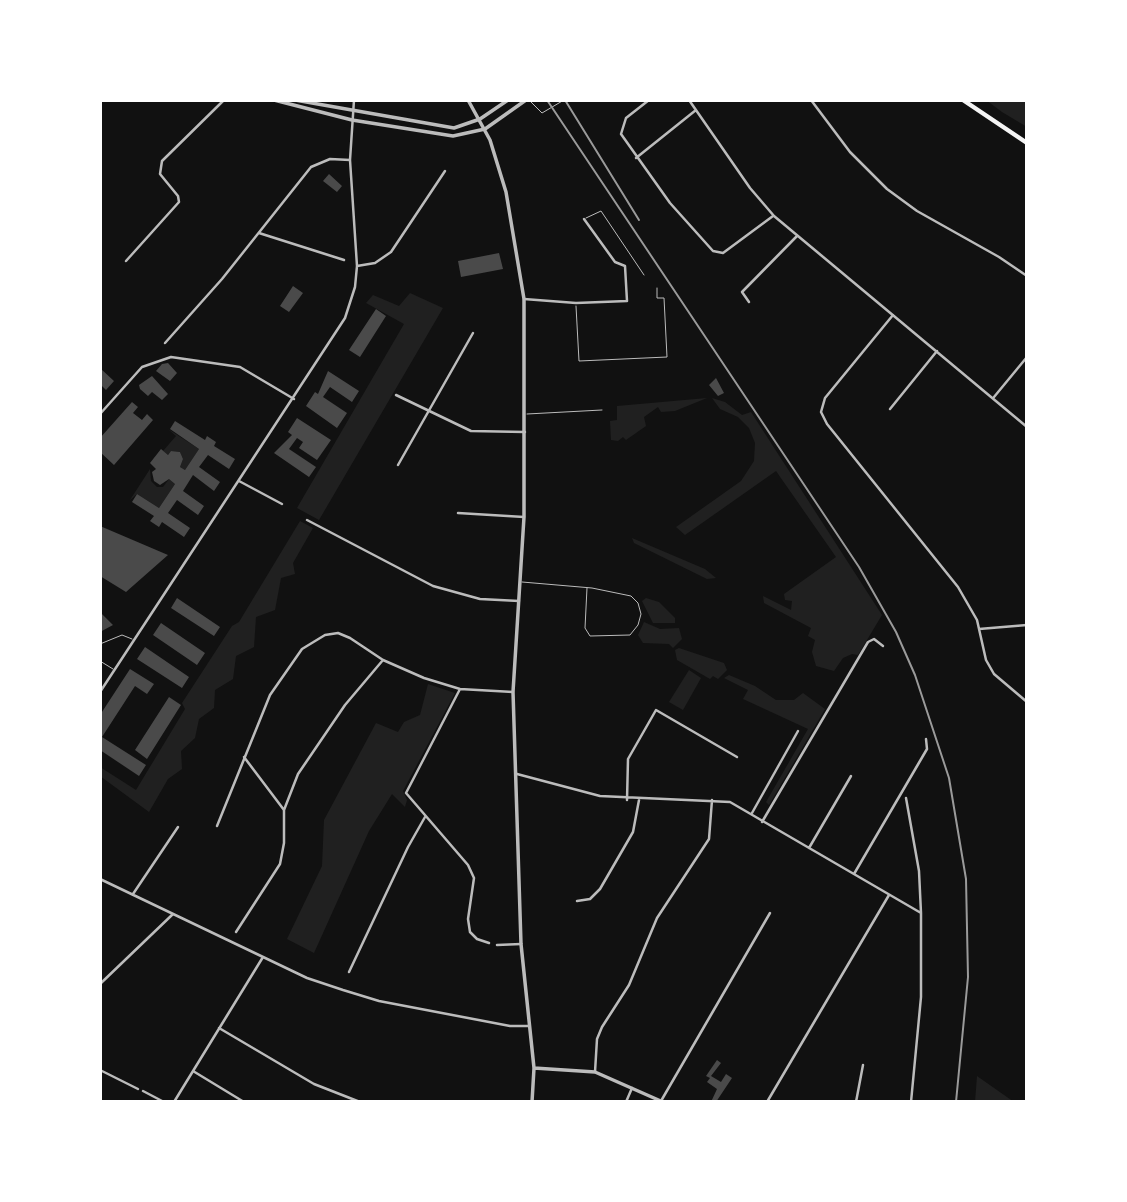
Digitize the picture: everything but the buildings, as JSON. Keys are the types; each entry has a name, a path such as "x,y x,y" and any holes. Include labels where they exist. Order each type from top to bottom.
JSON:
{"main road":[{"path":"963,100 1027,142"}],"street":[{"path":"126,261 179,202 178,196 160,174 162,162 225,100"},
{"path":"274,100 352,120 445,136 467,135 485,129 528,100"},
{"path":"295,100 354,108 454,128 480,119 508,100"},
{"path":"100,692 345,318 355,287 357,266 350,160 354,100"},
{"path":"468,100 485,129 506,192 524,299 524,517 513,692 521,944 534,1068 532,1102"},
{"path":"649,100 625,118 621,127 624,140 670,203 715,253 723,253 774,216"},
{"path":"689,100 750,188 774,216 1027,427"},
{"path":"811,100 849,152 887,189 917,211 999,257 1027,276"},
{"path":"636,158 696,110"},
{"path":"165,343 259,233 311,167 330,159 350,160"},
{"path":"357,266 375,263 391,252 445,171"},
{"path":"524,299 576,303 627,301 625,266 615,262 584,219"},
{"path":"259,233 344,260"},
{"path":"749,302 742,292 797,236"},
{"path":"893,315 825,398 821,412 827,424 958,587 979,629 986,660 994,674 1027,702"},
{"path":"398,465 473,333"},
{"path":"890,409 936,351"},
{"path":"100,414 142,367 165,358 186,357 240,367 294,399"},
{"path":"993,398 1027,357"},
{"path":"396,395 428,413 471,431 525,432"},
{"path":"239,481 282,504"},
{"path":"458,513 524,517"},
{"path":"307,520 433,586 480,598 519,601"},
{"path":"979,629 1027,625"},
{"path":"217,826 270,695 302,649 325,635 338,633 356,641 405,672 460,689 513,692"},
{"path":"762,822 868,642 874,639 883,646"},
{"path":"236,932 280,864 284,843 284,810 298,774 345,705 383,660"},
{"path":"460,689 407,787 411,802 468,865 474,878 468,919 470,932 477,939 489,943"},
{"path":"627,800 628,759 656,710 737,757"},
{"path":"751,814 798,731"},
{"path":"854,874 927,749 926,739"},
{"path":"244,757 284,810"},
{"path":"514,773 578,792 627,800 730,802 921,913"},
{"path":"809,848 851,776"},
{"path":"906,798 919,871 921,913 921,997 911,1102"},
{"path":"577,901 590,898 600,889 632,832 639,800"},
{"path":"595,1072 597,1039 602,1027 629,985 657,918 709,839 712,800"},
{"path":"349,972 425,817"},
{"path":"132,894 178,827"},
{"path":"100,878 307,978 379,1001 510,1026 529,1026"},
{"path":"768,1102 890,895"},
{"path":"534,1068 595,1072 662,1102 770,913"},
{"path":"100,984 173,914"},
{"path":"497,945 521,944"},
{"path":"174,1102 263,957"},
{"path":"219,1028 314,1084 360,1102"},
{"path":"856,1102 863,1065"},
{"path":"100,1070 138,1089"},
{"path":"193,1072 244,1102"},
{"path":"626,1102 632,1088"},
{"path":"143,1091 164,1102"}],"lane":[{"path":"528,100 542,113 564,100"},
{"path":"584,219 601,211 644,275"},
{"path":"576,303 579,361 667,357 664,298 657,298 657,288"},
{"path":"526,414 602,410"},
{"path":"520,582 587,588 631,596 638,603 639,624 630,635 590,636 585,628 587,588"},
{"path":"100,644 122,635 134,640"},
{"path":"100,661 114,670"}],"shaded area":[{"path":"986,100 1027,100 1027,127 1002,112"},
{"path":"410,293 443,308 319,520 297,508 404,324 366,303 373,295 399,306"},
{"path":"707,398 675,411 661,412 658,407 644,417 646,426 626,440 623,437 618,441 611,440 610,421 617,420 617,406"},
{"path":"712,398 725,402 742,415 751,412 882,615 858,655 852,654 843,658 834,671 816,666 812,652 815,640 808,636 811,628 764,603 763,596 791,610 792,601 785,600 784,594 836,557 776,471 685,535 676,527 741,481 754,461 755,443 749,428 738,417 720,409"},
{"path":"168,429 199,449 185,470 180,467 183,459 180,452 171,451 168,455 163,451 176,436"},
{"path":"150,469 151,481 157,487 163,487 169,479 175,484 159,508 137,494 130,500"},
{"path":"300,521 313,528 293,563 295,574 281,578 275,610 256,617 254,647 236,656 233,679 215,690 214,708 199,719 195,738 181,751 182,769 168,779 149,812 100,776 100,767 136,790 185,709 182,703 232,626 239,622"},
{"path":"632,538 705,569 716,578 707,579 634,543"},
{"path":"646,598 659,602 675,618 675,623 653,623 642,601"},
{"path":"644,622 660,629 679,628 682,639 673,648 669,644 643,643 638,635"},
{"path":"679,648 724,663 727,670 718,679 713,676 710,679 677,660 675,650"},
{"path":"689,670 701,678 683,710 669,702"},
{"path":"729,675 755,686 776,700 794,700 803,693 825,709 769,805 766,802 808,729 743,699 748,690 724,678"},
{"path":"428,684 455,693 403,791 407,800 405,807 392,794 369,831 314,953 287,939 322,866 324,820 376,723 398,732 404,722 420,715"},
{"path":"977,1076 1014,1102 975,1102"}],"tram line":[{"path":"547,100 859,567 896,632 915,675 949,778 966,879 968,977 956,1102"},
{"path":"565,100 639,220"}]}
